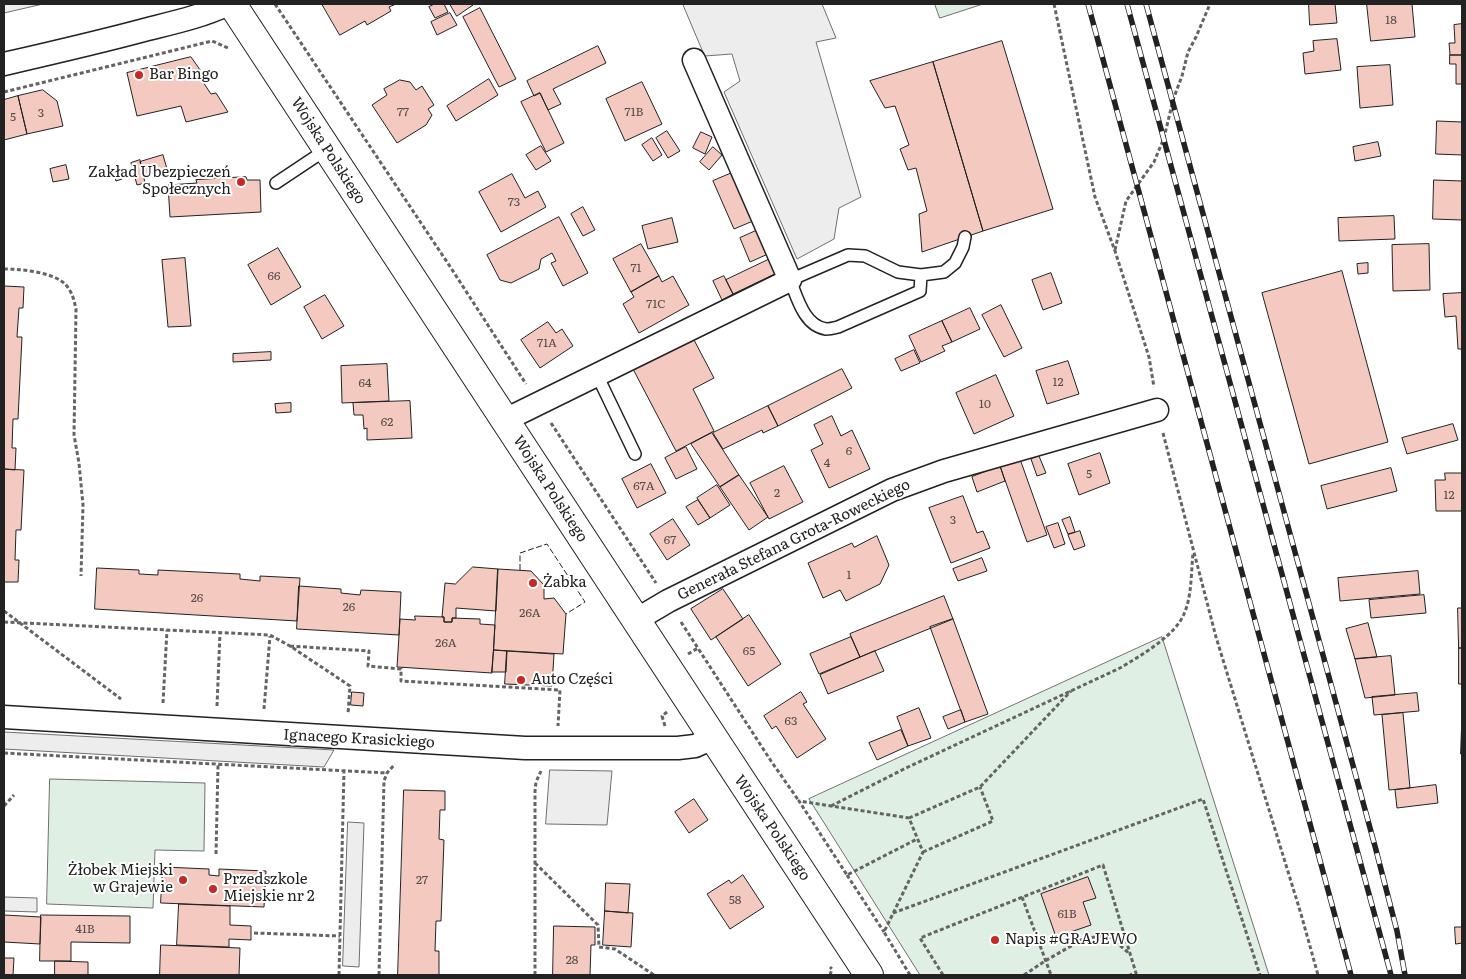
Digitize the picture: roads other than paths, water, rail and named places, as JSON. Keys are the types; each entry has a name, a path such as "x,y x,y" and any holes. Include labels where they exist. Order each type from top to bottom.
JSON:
{"main road":[{"name":"Wojska Polskiego","path":"230,4 869,975"}],"street":[{"path":"4,64 187,19 230,4"},
{"path":"505,420 790,280 694,60"},
{"name":"Generała Stefana Grota-Roweckiego","path":"636,620 668,601 892,490 944,471 1157,410"},
{"name":"Ignacego Krasickiego","path":"4,717 524,748 678,748 695,746 712,738"}],"lane":[{"path":"276,183 327,149"},
{"path":"921,275 920,291 838,327 827,329 816,325 805,316 790,280 848,255 865,256 898,272 921,275 944,272 955,264 963,247 965,237"},
{"path":"597,375 635,454"}],"railway":[{"path":"1088,4 1351,975"},
{"path":"1127,4 1391,975"},
{"path":"1146,4 1376,850 1397,931 1405,975"}],"place":[{"name":"Bar Bingo","path":"139,75"},
{"name":"Zakład Ubezpieczeń Społecznych","path":"241,182"},
{"name":"Żabka","path":"533,583"},
{"name":"Auto Części","path":"521,680"},
{"name":"Żłobek Miejski w Grajewie","path":"183,880"},
{"name":"Przedszkole Miejskie nr 2","path":"213,889"},
{"name":"Napis #GRAJEWO","path":"995,940"}]}
